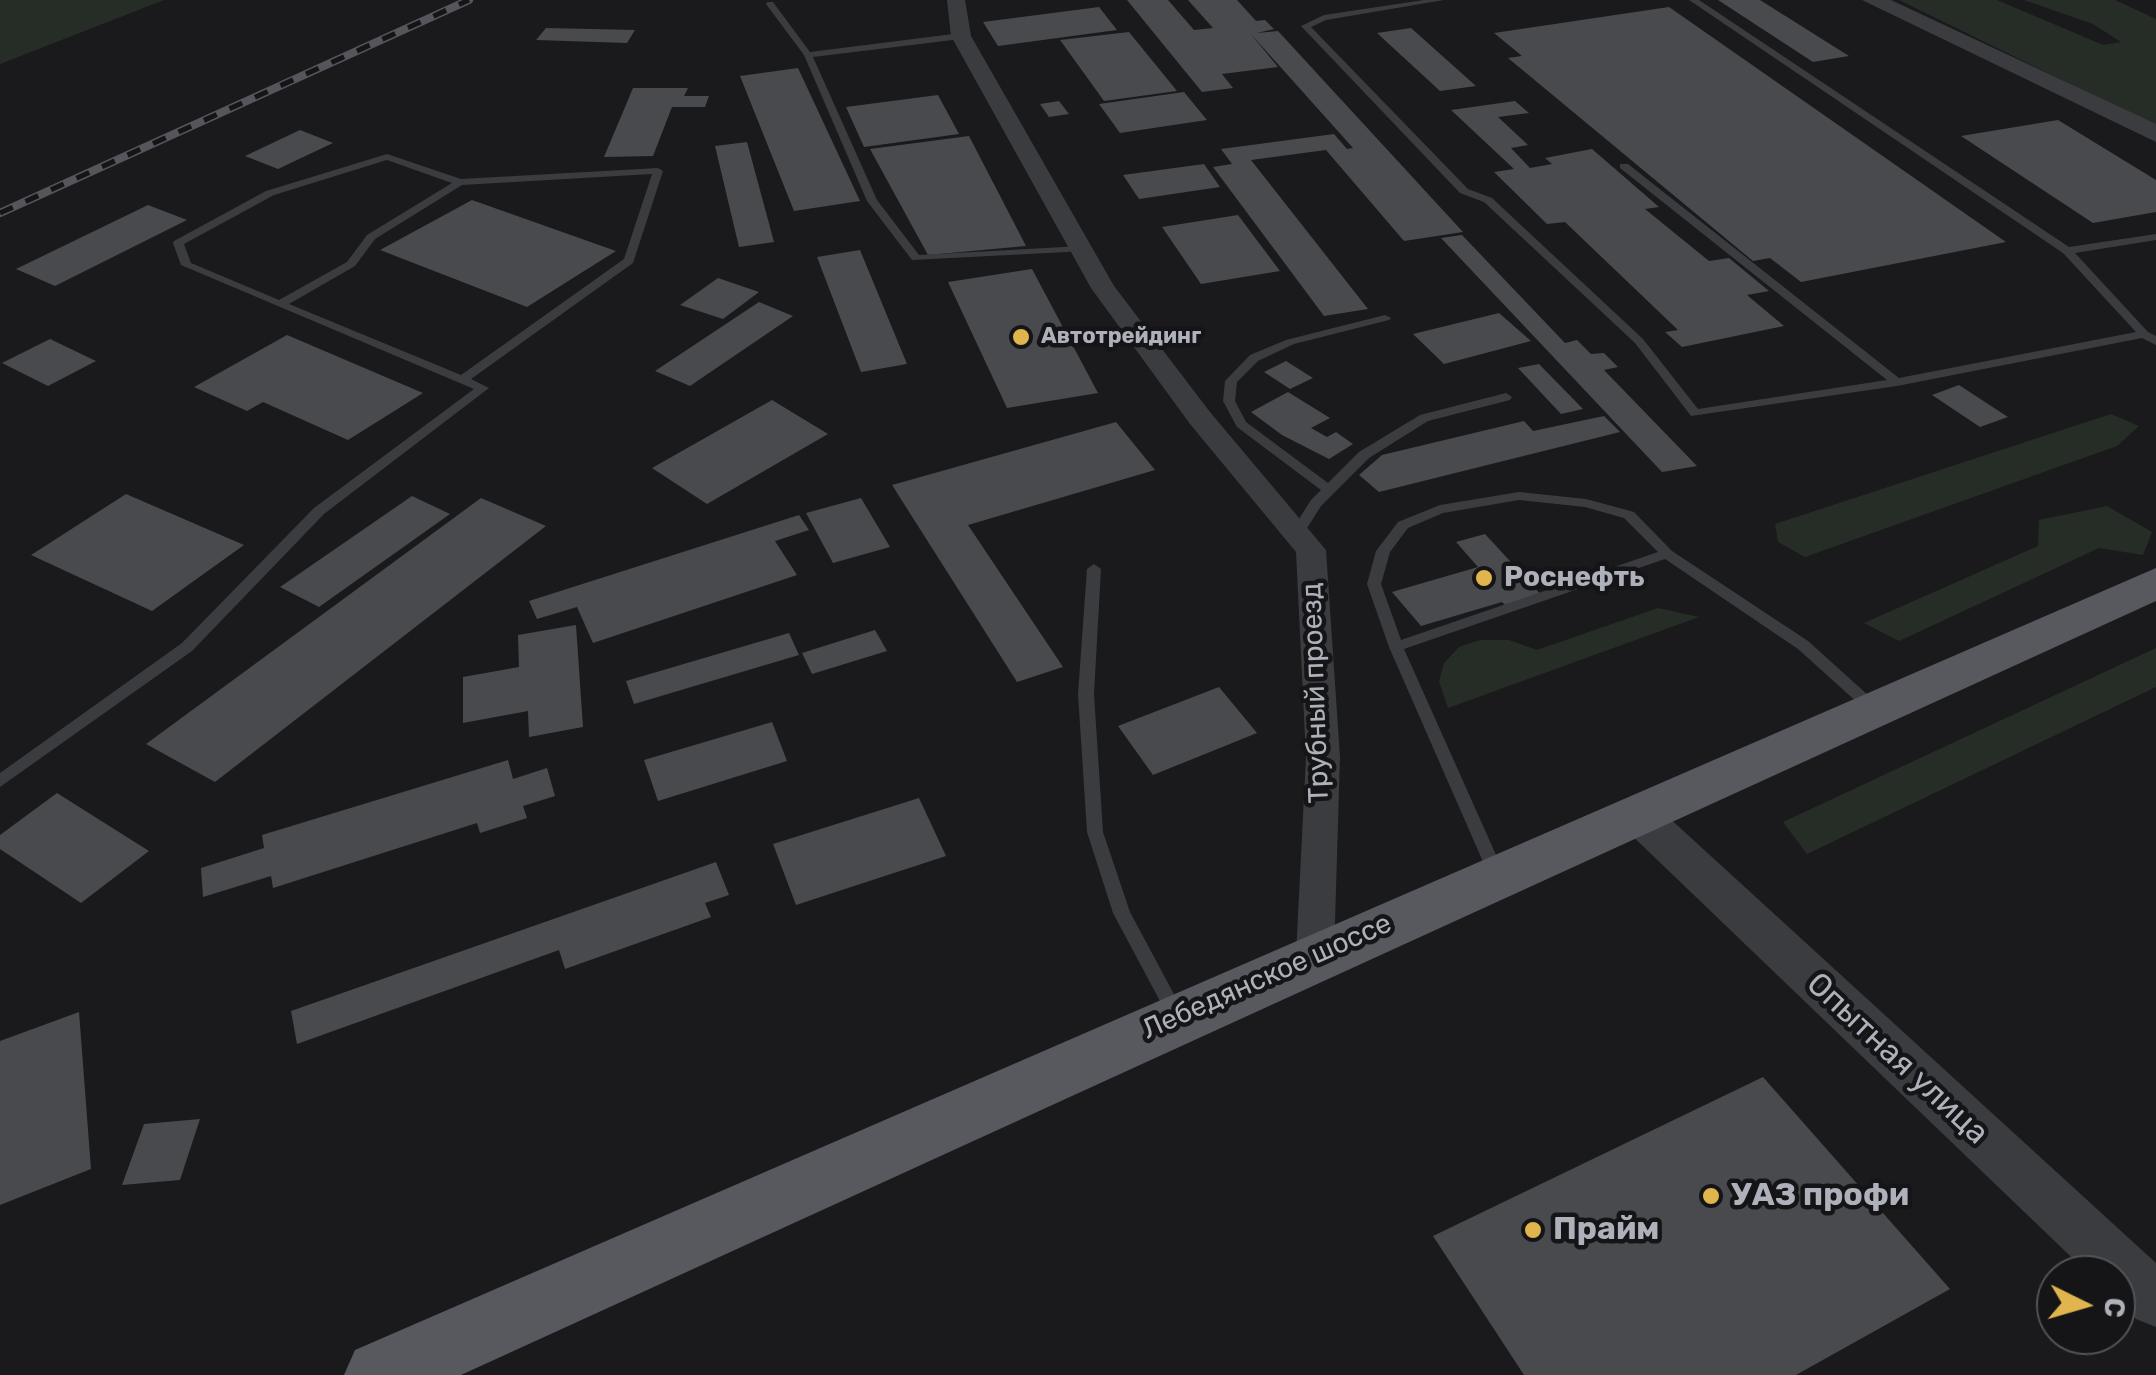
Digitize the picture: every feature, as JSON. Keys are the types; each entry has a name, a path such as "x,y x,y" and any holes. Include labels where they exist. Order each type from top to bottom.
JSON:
{"main road":[{"name":"Лебедянское шоссе","path":"380,1375 2156,583"}],"street":[{"name":"Трубный проезд","path":"956,0 961,36 1103,288 1200,418 1311,550 1323,757 1315,955"},
{"path":"1873,0 2156,134"},
{"name":"Опытная улица","path":"1639,816 2156,1300"}],"lane":[{"path":"1440,0 1324,18 1305,26 1464,191 1488,200 1639,341 1695,413 1896,382 2144,334"},
{"path":"1692,0 2067,251 2144,334 2156,341"},
{"path":"770,4 808,54 872,201 916,258 1082,249"},
{"path":"808,54 961,36"},
{"path":"0,781 188,647 319,511 483,388 463,380 186,265 178,243 270,193 388,158 460,182 658,171 629,261 463,380"},
{"path":"1624,166 1896,382"},
{"path":"280,304 351,264 371,237 460,182"},
{"path":"2067,251 2156,236"},
{"path":"1328,489 1241,424 1229,401 1230,381 1254,358 1290,342 1385,318"},
{"path":"1297,534 1328,489 1364,456 1424,418 1506,396"},
{"path":"1497,875 1396,647 1374,584 1383,551 1402,525 1440,509 1519,496 1586,504 1628,515 1667,554 1803,645 1874,709"},
{"path":"1396,647 1667,554"},
{"path":"1094,570 1086,694 1095,832 1122,913 1178,1018"}],"shaded area":[{"path":"0,0 164,0 0,64"},
{"path":"1899,0 1997,0 2103,45 2121,42 2093,24 2024,0 2115,0 2156,19 2156,126"},
{"path":"2111,414 2139,426 2117,446 1805,557 1778,542 1775,524"},
{"path":"2107,506 2152,532 2143,555 2099,548 1899,641 1864,623 2038,546 2039,520"},
{"path":"1658,608 1699,617 1448,708 1439,681 1444,663 1459,647 1480,640 1509,640 1537,650"},
{"path":"2156,648 2156,687 1807,854 1783,822"}],"building":[{"path":"1127,0 1168,0 1194,30 1213,28 1188,0 1237,0 1256,21 1265,20 1274,29 1257,33 1278,31 1463,232 1404,241 1326,150 1251,160 1368,309 1324,316 1213,167 1232,164 1221,149 1334,134 1347,149 1353,148 1250,33 1278,67 1222,74 1233,88 1202,92"},
{"path":"1718,0 1760,0 1849,56 1813,62"},
{"path":"1099,7 1117,30 998,46 983,22"},
{"path":"1669,7 2006,242 1801,282 1770,258 1753,261 1508,58 1522,56 1494,33"},
{"path":"546,28 635,30 627,43 536,40"},
{"path":"1411,28 1476,86 1440,91 1377,33"},
{"path":"1129,32 1177,91 1104,101 1060,40"},
{"path":"798,68 860,201 794,211 740,76"},
{"path":"633,88 688,88 684,96 709,96 705,107 672,107 653,156 604,157"},
{"path":"1184,92 1207,120 1120,133 1099,104"},
{"path":"938,95 959,134 864,147 846,107"},
{"path":"1059,101 1069,114 1049,117 1040,104"},
{"path":"1515,101 1529,113 1498,117 1528,145 1511,148 1530,168 1552,164 1545,158 1592,149 1659,207 1645,209 1709,261 1729,258 1769,291 1747,295 1784,326 1682,347 1665,332 1678,330 1565,222 1547,224 1494,172 1514,169 1451,110"},
{"path":"2058,120 2156,180 2156,212 2093,223 1961,136"},
{"path":"300,130 333,143 278,169 245,156"},
{"path":"969,136 1026,246 928,255 870,149"},
{"path":"747,142 774,242 739,247 715,146"},
{"path":"1204,164 1220,187 1139,199 1123,175"},
{"path":"472,200 616,251 527,307 380,250"},
{"path":"148,205 187,220 55,286 16,269"},
{"path":"1238,215 1280,271 1201,284 1162,227"},
{"path":"1462,235 1565,343 1577,340 1591,354 1604,353 1618,367 1604,370 1697,466 1662,472 1441,238"},
{"path":"860,250 907,364 861,372 817,257"},
{"name":"Автотрейдинг","path":"1032,269 1098,393 1007,408 948,282"},
{"path":"718,278 759,292 723,319 680,305"},
{"path":"759,302 793,316 690,386 655,371"},
{"path":"1499,313 1531,341 1444,364 1413,334"},
{"path":"287,335 423,393 348,440 263,402 247,411 194,387"},
{"path":"50,339 96,361 48,386 2,363"},
{"path":"1286,361 1313,378 1290,389 1264,372"},
{"path":"1539,364 1583,409 1561,414 1518,368"},
{"path":"1959,385 2008,417 1980,427 1932,395"},
{"path":"1288,392 1330,418 1311,428 1327,437 1336,432 1353,444 1329,459 1282,435 1251,412"},
{"path":"772,400 828,434 707,504 652,468"},
{"path":"1604,416 1620,432 1379,492 1359,475 1382,455 1524,421 1533,431"},
{"path":"1116,422 1155,470 968,525 1063,667 1017,682 892,485"},
{"path":"126,494 244,545 152,611 31,555"},
{"path":"412,496 450,514 319,607 280,587"},
{"path":"481,498 546,526 215,782 146,744"},
{"path":"861,498 890,547 833,563 806,513"},
{"path":"799,515 809,530 775,541 797,575 593,643 577,607 537,619 529,601"},
{"path":"1485,534 1544,598 1509,609 1502,602 1421,626 1392,592 1478,567 1456,542"},
{"path":"576,625 583,727 529,737 528,711 463,723 463,677 519,667 518,635"},
{"path":"875,630 887,651 812,674 802,653"},
{"path":"789,633 799,655 634,704 626,681"},
{"path":"1219,687 1257,733 1153,775 1118,726"},
{"path":"772,722 787,761 658,801 644,760"},
{"path":"508,760 513,779 547,768 555,796 523,806 527,818 480,833 477,823 273,888 271,876 203,897 201,868 264,848 262,835"},
{"path":"57,793 149,851 81,903 0,849 0,835"},
{"path":"919,798 946,856 796,905 773,844"},
{"path":"716,862 729,895 705,903 711,917 565,969 559,950 297,1044 291,1011"},
{"path":"79,1012 91,1169 0,1205 0,1041"},
{"path":"1763,1077 1950,1289 1796,1375 1524,1375 1433,1236"},
{"path":"200,1119 180,1180 122,1185 144,1124"}],"railway":[{"path":"0,213 469,0"}],"place":[{"name":"Автотрейдинг","path":"1021,337"},
{"name":"Роснефть","path":"1484,578"},
{"name":"УАЗ профи","path":"1711,1196"},
{"name":"Прайм","path":"1533,1230"}]}
